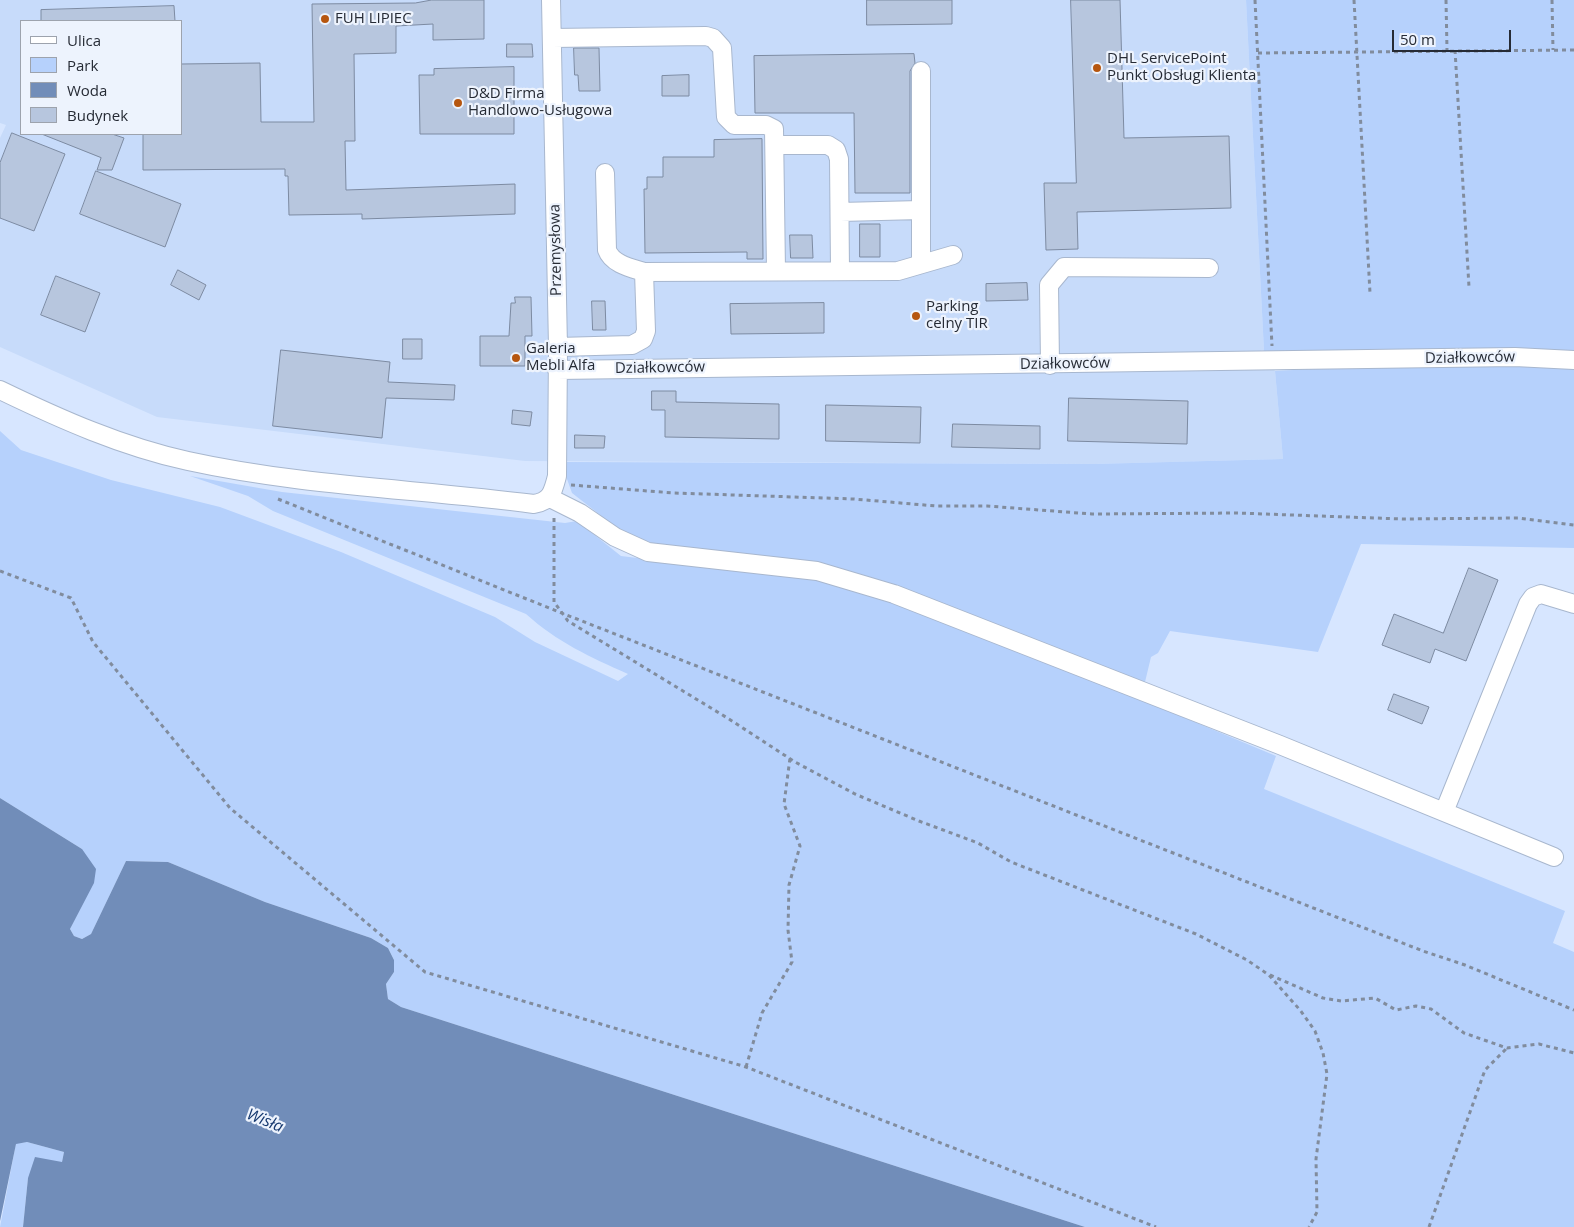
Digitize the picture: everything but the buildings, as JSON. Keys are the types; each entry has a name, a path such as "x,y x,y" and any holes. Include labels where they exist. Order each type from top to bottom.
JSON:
{"street":[{"name":"Przemysłowa","path":"551,0 558,347 557,476 552,491"},
{"path":"552,38 706,36 713,38 722,48 726,117 734,125 771,126 774,129 776,271"},
{"path":"921,71 921,264"},
{"path":"775,145 828,145 836,150 839,159 840,271"},
{"path":"605,173 607,250 609,256 628,267 644,272 898,270 953,254"},
{"path":"840,212 921,210"},
{"path":"1050,365 1048,285 1064,267 1209,268"},
{"path":"558,347 632,345 642,339 646,331 644,272"},
{"name":"Działkowców","path":"557,370 1050,365 1515,357 1574,360"},
{"path":"0,390 102,435 187,461 265,475 359,487 534,504 543,502 552,491 572,509 615,537 648,552 817,571 894,594 1444,812 1554,858"},
{"path":"1444,812 1528,604 1533,597 1541,594 1574,604"}],"path":[{"path":"1255,0 1272,361"},
{"path":"1354,0 1370,293"},
{"path":"1446,0 1447,50"},
{"path":"1552,0 1553,50"},
{"path":"1455,50 1469,287"},
{"path":"1258,53 1574,50"},
{"path":"1574,524 1518,518 1402,519 1237,513 1092,514 987,506 936,506 854,499 552,491 554,517 554,602 559,612 568,621 790,758 864,798 978,843 1012,862 1196,934 1247,960 1269,975 1323,998 1341,1001 1375,998 1396,1010 1416,1006 1431,1008 1464,1033 1507,1048 1539,1044 1574,1053"},
{"path":"278,499 559,612 1404,943 1465,965 1574,1010"},
{"path":"0,571 71,598 93,642 230,808 425,972 746,1068 1156,1227"},
{"path":"746,1068 762,1013 792,962 788,930 789,885 800,846 784,804 790,758"},
{"path":"1269,975 1300,1010 1315,1031 1323,1053 1327,1074 1316,1159 1317,1212 1309,1227"},
{"path":"1429,1227 1485,1070 1507,1048"}],"shaded area":[{"path":"0,0 1246,0 1264,351 1261,350 1275,371 1283,459 1094,464 525,461 157,417 0,347 0,138 6,125 0,123"}],"green space":[{"path":"1246,0 1574,0 1574,350 1264,351"},
{"path":"1509,358 1574,365 1574,548 1361,544 1318,652 1170,631 1158,653 1151,657 1145,682 991,626 885,582 801,560 655,544 622,532 572,493 567,479 566,462 1094,464 1283,459 1275,371"},
{"path":"0,431 21,450 111,480 220,507 341,552 495,617 535,642 618,681 628,674 562,641 526,614 273,511 248,496 190,476 282,492 565,523 577,521 621,556 818,580 875,595 1111,687 1276,756 1264,789 1565,911 1553,943 1574,952 1574,1227 1085,1227 401,1007 388,999 386,984 394,972 394,960 388,948 371,938 265,902 168,862 126,861 91,934 82,939 74,936 70,929 80,908 82,849 0,798"},
{"path":"27,1142 64,1152 62,1162 28,1178 23,1227 0,1227 16,1143"}],"water":[{"name":"Wisła","path":"0,798 82,849 96,869 94,883 70,929 74,936 82,939 91,934 126,861 168,862 265,902 371,938 388,948 394,960 394,972 386,984 388,999 401,1007 1085,1227 23,1227 28,1178 35,1157 62,1162 64,1152 27,1142 16,1144 0,1221"}],"place":[{"name":"FUH LIPIEC","path":"325,19"},
{"name":"DHL ServicePoint Punkt Obsługi Klienta","path":"1097,68"},
{"name":"D&D Firma Handlowo-Usługowa","path":"458,103"},
{"name":"Parking celny TIR","path":"916,316"},
{"name":"Galeria Mebli Alfa","path":"516,358"}]}
